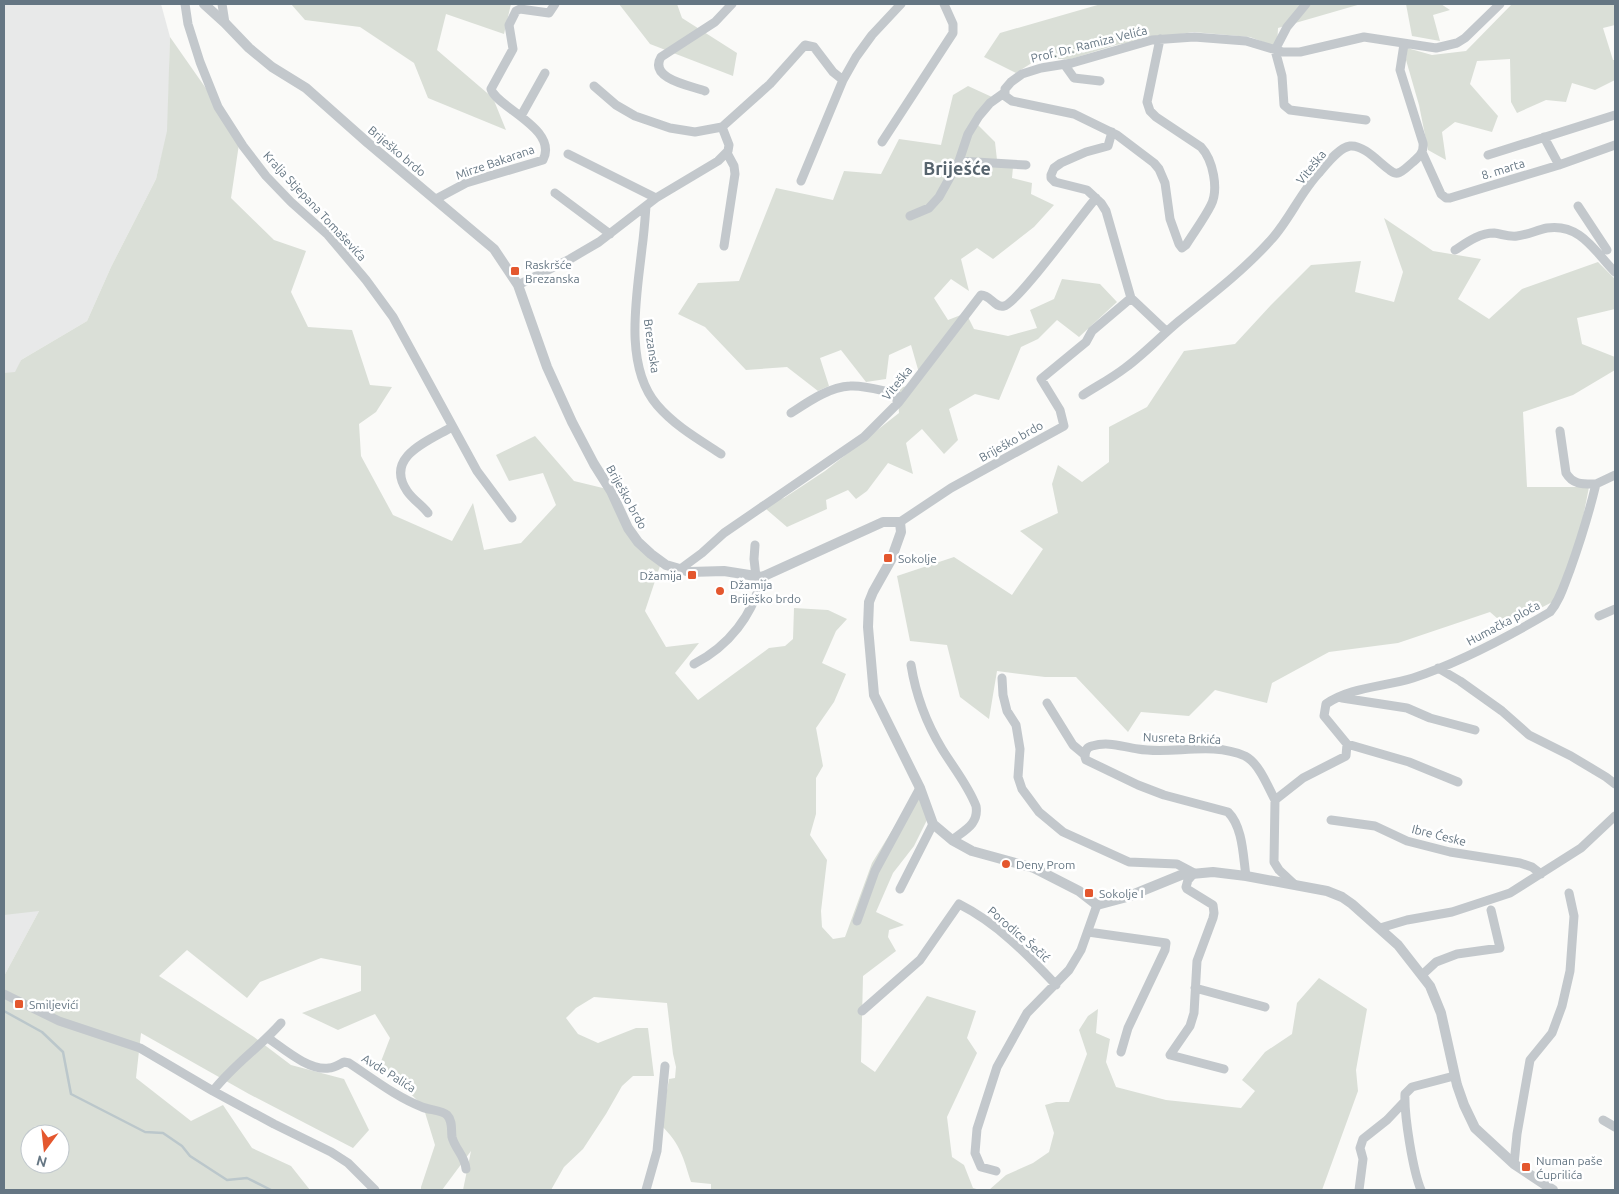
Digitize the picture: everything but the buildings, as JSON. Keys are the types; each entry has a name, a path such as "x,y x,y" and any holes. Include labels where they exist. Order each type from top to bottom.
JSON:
{"street":[{"name":"Kralja Stjepana Tomaševića","path":"185,4 188,24 200,62 218,107 243,146 266,176 291,202 328,234 366,280 393,317 476,471 512,518"},
{"name":"Briješko brdo","path":"204,4 248,48 272,67 306,88 494,249 518,285 550,375 594,464 611,491 628,528 638,542 651,554 666,565 678,570 690,572 724,571 759,577 883,522 900,522 951,488 1064,426 1060,410 1041,379 1086,342 1092,331 1131,298"},
{"path":"222,4 225,23"},
{"name":"Mirze Bakarana","path":"436,199 466,183 543,160 546,153 541,136 521,116 491,92 491,89 513,49 514,44 509,31 510,19 516,11 549,13 556,4"},
{"path":"718,4 725,10"},
{"path":"705,91 669,78 661,72 659,60 715,22 732,4"},
{"path":"801,181 842,80 872,35 901,4"},
{"path":"882,142 953,33 954,24 944,4"},
{"path":"1306,4 1287,27 1275,50 1282,76 1284,105 1290,110 1366,120"},
{"path":"1422,152 1423,143 1400,70 1404,44 1436,48 1458,43 1478,27 1500,4"},
{"name":"Prof. Dr. Ramiza Velića","path":"910,216 929,208 939,197 959,161 968,134 979,116 990,103 1004,93 1007,86 1022,74 1160,39 1194,37 1246,41 1283,52 1300,52 1364,37 1404,44"},
{"path":"1004,93 1012,101 1074,114 1112,132 1154,163 1166,184 1170,219 1182,248 1186,245 1212,202 1214,180 1212,167 1206,153 1150,111 1147,102 1160,39"},
{"path":"594,86 616,106 635,116 670,128 695,132 722,127 770,84 805,45 814,47 832,72 842,80"},
{"path":"1064,64 1074,78 1100,81"},
{"path":"521,116 545,73"},
{"path":"1488,155 1615,115"},
{"path":"518,285 570,259 610,234 656,198 718,161 727,153 729,145 722,127"},
{"path":"1112,132 1108,146 1086,152 1061,163 1054,168 1051,178 1056,182 1087,190 1101,202 1106,211 1131,298 1166,331"},
{"path":"1544,137 1559,165"},
{"name":"8. marta","path":"1422,152 1441,194 1446,198 1559,165 1615,146"},
{"name":"Viteška","path":"1083,395 1126,368 1166,331 1234,276 1271,240 1317,175 1346,148 1354,147 1367,152 1376,157 1391,172 1395,173 1399,173 1419,157 1422,152"},
{"path":"724,246 734,174 734,166 727,153"},
{"path":"568,154 656,198"},
{"path":"959,161 1026,166"},
{"path":"555,193 610,234"},
{"name":"Viteška","path":"678,570 737,524 864,437 897,404 982,295 988,297 996,305 1010,304 1036,275 1096,198"},
{"name":"Brezanska","path":"646,206 634,329 646,387 657,405 684,431 721,454"},
{"path":"1578,206 1607,250 1615,272"},
{"path":"1455,250 1484,234 1496,233 1516,236 1555,228 1572,231 1607,250"},
{"path":"791,413 835,388 850,386 893,393 897,395 897,404"},
{"path":"428,513 424,507 408,494 403,486 399,472 400,467 412,451 452,427"},
{"path":"1560,432 1568,476 1579,484 1596,484 1615,475"},
{"name":"Humačka ploča","path":"1337,697 1411,678 1464,658 1550,612 1558,603 1588,517 1596,484"},
{"path":"900,522 902,532 891,560 869,602 868,627 874,694 920,788 933,824 952,840 972,851 1034,868 1079,891 1096,906"},
{"path":"694,664 707,657 737,631 749,612 758,592 759,577 754,559 755,545"},
{"path":"1599,616 1615,609"},
{"path":"911,665 921,708 941,747 973,798 978,814 974,821 952,840"},
{"path":"1438,668 1502,710 1529,735 1570,756 1615,784"},
{"path":"1002,678 1003,695 1007,711 1016,725 1018,737 1020,750 1018,777 1022,789 1039,812 1063,832 1129,862 1177,864 1194,873"},
{"path":"1458,782 1409,762 1347,744 1324,716 1326,704 1337,697 1407,708 1430,718 1475,730"},
{"path":"1047,703 1072,745 1085,754 1089,761 1138,785 1164,795 1228,812 1232,816 1240,835 1246,876"},
{"name":"Nusreta Brkića","path":"1085,754 1091,746 1108,743 1138,750 1218,749 1246,756 1257,768 1275,800"},
{"path":"1294,884 1279,870 1274,862 1275,800 1303,778 1346,756 1347,744"},
{"path":"857,922 874,871 920,788"},
{"path":"1380,928 1407,920 1452,912 1510,893 1581,848 1615,816"},
{"name":"Ibre Ćeske","path":"1331,820 1375,826 1407,841 1450,852 1520,863 1532,867 1541,874"},
{"path":"900,889 933,824"},
{"path":"1096,906 1128,897 1181,875 1213,872 1294,884 1327,891 1342,897 1398,945 1430,986 1441,1013 1454,1076 1464,1105 1475,1128 1514,1164 1553,1190"},
{"path":"1194,873 1188,880 1186,887 1213,905 1214,913 1197,961 1194,1013 1190,1026 1170,1055 1224,1069"},
{"path":"1514,1164 1516,1134 1530,1060 1552,1033 1562,1006 1570,971 1574,916 1569,893"},
{"name":"Porodice Šečić","path":"862,1011 920,960 959,904 976,913 1001,931 1056,984"},
{"path":"996,1171 981,1167 975,1153 977,1128 997,1067 1027,1013 1069,970 1088,932 1096,906"},
{"path":"1422,974 1436,962 1457,954 1500,948 1491,910"},
{"path":"1088,932 1166,943 1162,958 1128,1028 1121,1052"},
{"path":"1195,988 1265,1007"},
{"path":"4,994 59,1021 140,1048 213,1091 331,1152 348,1163 375,1190"},
{"path":"213,1091 281,1023"},
{"name":"Avde Palića","path":"268,1038 300,1060 321,1068 330,1068 344,1062 349,1063 420,1107 444,1113 451,1122 452,1137 455,1146 465,1160 466,1168"},
{"path":"646,1190 657,1151 664,1066"},
{"path":"1421,1190 1418,1182 1405,1094 1412,1087 1454,1076"},
{"path":"1358,1190 1362,1166 1361,1143 1363,1139 1387,1120 1405,1101"},
{"path":"1603,1120 1615,1127"}],"shaded area":[{"path":"4,4 161,4 170,37 168,131 156,179 111,267 87,321 21,360 4,405"},
{"path":"291,4 511,4 504,34 446,14 437,50 493,98 506,130 428,98 414,63 360,27 305,20"},
{"path":"619,4 677,4 682,18 737,53 733,76 650,44"},
{"path":"1101,4 1361,4 1278,28 1277,47 1250,37 1193,32 1116,45 1071,59 1038,59 1016,73 984,57 1000,33"},
{"path":"1406,4 1441,4 1450,10 1433,15 1440,41 1412,36"},
{"path":"1512,4 1615,4 1615,25 1603,28 1613,60 1615,60 1615,80 1595,90 1572,83 1566,102 1546,100 1517,113 1511,102 1510,59 1477,61 1470,84 1498,116 1492,132 1455,122 1442,132 1446,160 1428,150 1419,105 1406,60 1407,48 1432,55 1466,51"},
{"path":"170,37 219,107 239,144 231,198 274,240 306,251 291,292 308,327 352,330 370,385 392,387 376,412 359,424 361,456 393,515 452,541 473,503 484,550 521,543 556,505 543,473 509,481 496,455 535,436 574,481 611,490 628,529 660,566 645,611 666,647 699,643 675,673 698,700 769,648 785,646 793,639 794,608 828,610 847,619 836,631 822,663 846,674 834,702 816,728 823,766 816,778 816,814 810,835 827,860 821,911 822,927 833,939 845,937 872,863 917,790 928,818 914,846 893,873 876,912 904,925 889,930 888,937 896,951 863,976 861,1062 875,1072 927,996 976,1011 967,1038 977,1053 947,1117 952,1157 964,1165 973,1188 980,1190 711,1190 711,1184 691,1182 677,1145 661,1125 669,1079 675,1078 676,1067 667,1003 594,997 576,1008 566,1018 578,1034 598,1043 636,1028 648,1028 654,1076 633,1076 622,1086 583,1149 564,1167 551,1190 463,1190 471,1151 442,1190 421,1190 435,1145 423,1106 380,1064 390,1038 375,1014 338,1030 302,1013 361,991 361,966 321,958 260,982 247,998 187,950 159,976 254,1037 291,1065 344,1079 369,1130 353,1148 249,1094 141,1033 136,1078 191,1121 223,1105 252,1148 291,1166 310,1190 4,1190 4,976 39,911 4,915 4,373 15,372 21,360 87,321 111,267 156,179 167,131"},
{"path":"968,86 992,97 977,124 995,142 997,160 1013,167 1012,178 1032,183 1031,194 1054,205 1034,227 993,259 977,248 961,259 969,291 951,279 934,298 948,320 966,313 974,329 1008,336 1037,328 1030,310 1054,299 1062,279 1100,284 1117,302 1079,337 1057,320 1038,339 1021,347 999,400 975,394 949,409 958,440 944,454 922,429 906,443 913,474 888,463 867,491 856,499 848,490 826,500 827,509 787,527 759,503 784,498 825,471 899,413 897,389 916,383 919,373 911,345 889,355 886,379 866,382 841,350 820,358 829,386 818,391 787,367 746,370 705,327 678,314 698,283 739,281 776,188 833,200 844,171 881,174 899,139 941,145 953,95"},
{"path":"1384,218 1433,251 1481,259 1458,299 1489,319 1522,289 1598,262 1615,279 1615,309 1577,318 1582,344 1615,357 1615,370 1573,395 1523,412 1527,487 1589,487 1580,533 1558,599 1506,626 1490,612 1398,643 1329,652 1272,683 1267,703 1215,690 1189,716 1141,712 1128,732 1076,677 1045,677 997,671 989,719 960,697 947,645 910,641 897,576 954,557 1012,595 1043,549 1020,531 1058,513 1052,484 1058,465 1082,482 1109,462 1109,427 1147,407 1184,351 1235,344 1311,265 1361,261 1355,292 1394,302 1403,272"},
{"path":"4,895 39,911 4,976"},
{"path":"1319,978 1367,1009 1356,1070 1358,1091 1322,1190 989,1190 1006,1175 1033,1163 1049,1152 1054,1133 1045,1105 1056,1102 1069,1102 1087,1054 1079,1030 1088,1016 1098,1009 1096,1033 1110,1039 1106,1062 1116,1087 1166,1100 1241,1108 1255,1091 1242,1080 1265,1052 1292,1034 1297,1003"}],"waterway":[{"path":"4,1011 42,1032 63,1052 71,1094 145,1132 163,1133 182,1146 190,1156 227,1180 247,1178 271,1190"}],"place":[{"name":"Raskršće Brezanska","path":"515,271"},
{"name":"Sokolje","path":"888,558"},
{"name":"Džamija","path":"692,575"},
{"name":"Džamija Briješko brdo","path":"720,591"},
{"name":"Deny Prom","path":"1006,864"},
{"name":"Sokolje I","path":"1089,893"},
{"name":"Smiljevići","path":"19,1004"},
{"name":"Numan paše Ćuprilića","path":"1526,1167"}],"district":[{"name":"Briješće","path":"957,168"}]}
